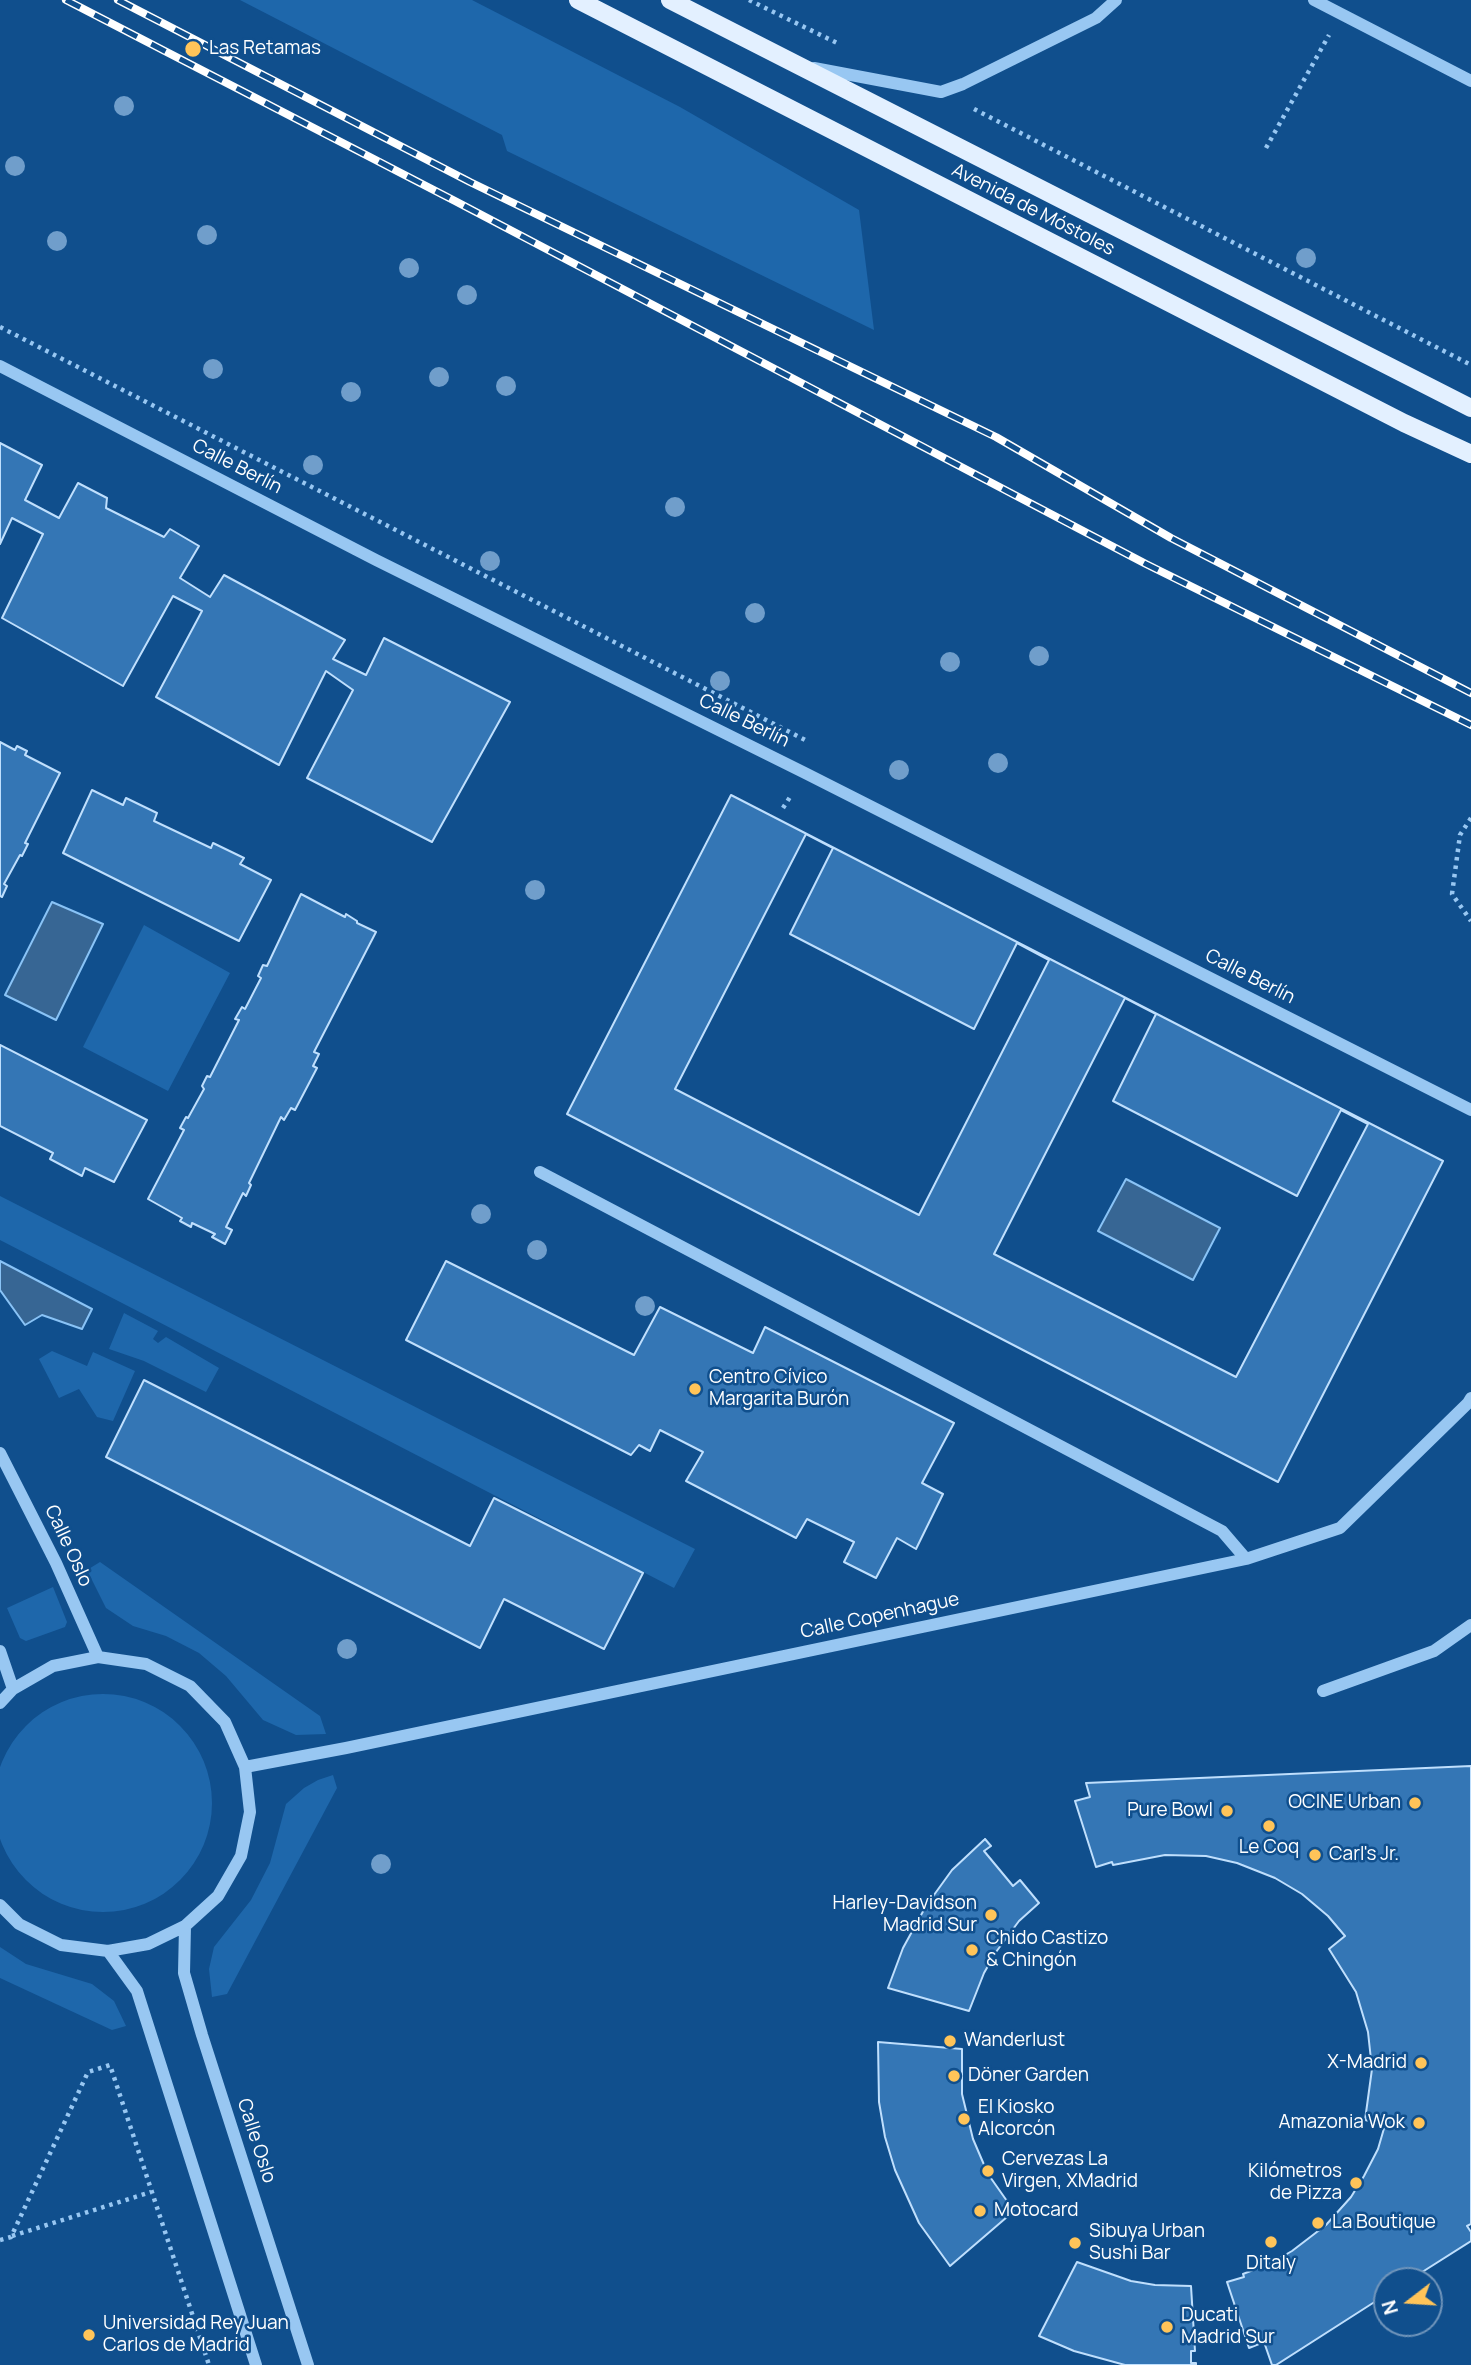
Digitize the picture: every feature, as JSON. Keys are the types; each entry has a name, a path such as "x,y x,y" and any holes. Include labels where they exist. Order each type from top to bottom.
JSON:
{"main road":[{"name":"Avenida de Móstoles","path":"578,0 1392,417 1471,454"},
{"name":"Avenida de Móstoles","path":"670,0 1471,408"}],"street":[{"path":"795,64 941,92 963,84 1096,18 1116,0"},
{"path":"1314,0 1471,81"},
{"name":"Calle Berlín","path":"0,366 376,560 805,773 1471,1110"},
{"path":"540,1172 1222,1531 1247,1559"},
{"name":"Calle Copenhague","path":"245,1767 1247,1559 1340,1528 1468,1404 1471,1398"},
{"name":"Calle Oslo","path":"0,1453 56,1563 97,1657"},
{"path":"1323,1691 1434,1651 1471,1625"},
{"path":"0,1651 13,1689"},
{"path":"0,1703 13,1689 53,1666 97,1657 146,1664 190,1686 225,1722 245,1767 250,1812 241,1856 218,1896 185,1926 148,1944 108,1951 61,1945 19,1924 0,1905"},
{"name":"Calle Oslo","path":"185,1926 184,1973 308,2365"},
{"path":"108,1951 137,1991 256,2365"}],"path":[{"path":"749,0 842,45"},
{"path":"1266,148 1340,13"},
{"path":"941,92 1471,365"},
{"path":"0,327 820,747"},
{"path":"1471,818 1460,835 1452,894 1471,920"},
{"path":"11,2237 88,2072 110,2065 209,2365"},
{"path":"0,2240 151,2192"}],"shaded area":[{"path":"240,0 472,0 680,107 859,210 874,330 507,151 502,135"},
{"path":"52,902 103,924 56,1020 5,995"},
{"path":"144,925 230,973 168,1091 83,1047"},
{"path":"1126,1179 1220,1228 1193,1280 1098,1231"},
{"path":"0,1196 695,1549 674,1588 0,1240"},
{"path":"0,1261 92,1309 82,1329 42,1315 25,1325 0,1290"},
{"path":"124,1313 158,1331 153,1339 158,1343 166,1337 219,1368 206,1392 144,1361 109,1349"},
{"path":"52,1351 87,1366 93,1352 135,1371 113,1421 97,1417 79,1389 59,1398 39,1359"},
{"path":"100,1562 320,1716 326,1734 296,1735 263,1720 226,1676 199,1653 166,1636 133,1626 106,1608 87,1570"},
{"path":"53,1587 67,1622 65,1627 26,1641 20,1638 7,1608"},
{"path":"114,1694 155,1706 188,1734 200,1751 208,1771 212,1803 208,1835 200,1855 172,1888 155,1900 135,1908 92,1912 51,1900 18,1872 6,1855 -2,1835 -6,1792 6,1751 34,1718 51,1706 71,1698"},
{"path":"333,1775 337,1788 227,1994 212,1997 209,1969 214,1947 251,1900 270,1863 286,1804 304,1788"},
{"path":"0,1947 26,1964 92,1984 114,2001 126,2026 112,2030 0,1978"}],"building":[{"path":"0,443 42,465 25,500 59,518 78,483 107,498 106,508 164,537 170,529 199,546 180,578 210,597 224,575 345,640 333,659 366,675 384,638 510,702 432,842 307,778 353,690 326,671 279,765 156,697 202,611 173,596 123,686 2,618 43,534 12,518 0,544"},
{"path":"0,742 15,750 17,746 27,751 25,755 60,773 25,843 28,844 22,856 20,855 4,884 7,886 2,897 0,896"},
{"path":"92,790 123,805 126,798 157,813 154,821 211,848 213,843 244,858 240,864 271,880 239,941 63,853"},
{"path":"731,795 1443,1161 1278,1482 567,1114","holes":["806,834 833,848 790,934 974,1029 1017,943 1049,960 919,1215 675,1089","1125,998 1156,1014 1113,1101 1297,1196 1341,1110 1368,1124 1236,1377 994,1254"]},
{"path":"301,894 345,917 346,914 376,932 314,1052 319,1054 313,1066 317,1068 295,1110 291,1108 284,1120 281,1117 249,1183 251,1185 246,1196 243,1193 226,1227 232,1230 225,1244 212,1237 215,1234 192,1223 191,1227 180,1221 182,1218 148,1199 184,1130 180,1128 204,1089 202,1086 207,1076 210,1077 239,1020 235,1019 242,1007 245,1009 261,978 258,976 263,965 267,966"},
{"path":"0,1045 147,1120 114,1182 85,1168 82,1176 50,1159 53,1153 0,1126"},
{"name":"Centro Cívico Margarita Burón","path":"446,1261 634,1355 660,1307 753,1353 765,1327 954,1423 922,1483 943,1494 916,1549 897,1538 876,1578 844,1562 854,1542 807,1519 796,1538 686,1481 703,1452 660,1430 650,1451 639,1445 631,1455 406,1340"},
{"path":"144,1380 470,1546 494,1498 643,1573 604,1649 504,1599 480,1648 106,1457"},
{"name":"X-Madrid","path":"1471,1766 1471,2224 1467,2226 1471,2232 1471,2241 1430,2267 1373,2267 1373,2303 1276,2365 1272,2365 1264,2342 1249,2348 1227,2282 1244,2277 1243,2274 1292,2251 1326,2225 1351,2197 1364,2176 1378,2149 1385,2125 1365,2120 1372,2069 1368,2032 1356,1992 1329,1949 1345,1936 1328,1916 1302,1894 1275,1878 1237,1863 1206,1856 1165,1855 1113,1865 1112,1862 1096,1867 1075,1801 1090,1797 1086,1783"},
{"path":"985,1839 991,1846 984,1851 1013,1886 1020,1880 1039,1903 1019,1921 996,1952 984,1973 969,2011 888,1988 903,1948 926,1906 952,1870"},
{"path":"878,2042 962,2049 962,2094 973,2139 988,2174 1014,2211 950,2266 919,2223 895,2170 885,2137 879,2102"},
{"path":"1077,2262 1131,2281 1191,2286 1195,2351 1191,2351 1191,2363 1196,2365 1125,2365 1074,2351 1039,2336"}],"railway":[{"path":"66,0 1146,564 1471,725"},
{"path":"118,0 470,182 996,437 1171,538 1471,693"}],"place":[{"name":"Las Retamas","path":"193,49"},
{"name":"Centro Cívico Margarita Burón","path":"695,1389"},
{"name":"OCINE Urban","path":"1415,1803"},
{"name":"Pure Bowl","path":"1227,1811"},
{"name":"Le Coq","path":"1269,1826"},
{"name":"Carl's Jr.","path":"1315,1855"},
{"name":"Harley-Davidson Madrid Sur","path":"991,1915"},
{"name":"Chido Castizo & Chingón","path":"972,1950"},
{"name":"Wanderlust","path":"950,2041"},
{"name":"X-Madrid","path":"1421,2063"},
{"name":"Döner Garden","path":"954,2076"},
{"name":"El Kiosko Alcorcón","path":"964,2119"},
{"name":"Amazonia Wok","path":"1419,2123"},
{"name":"Cervezas La Virgen, XMadrid","path":"988,2171"},
{"name":"Kilómetros de Pizza","path":"1356,2183"},
{"name":"Motocard","path":"980,2211"},
{"name":"La Boutique","path":"1318,2223"},
{"name":"Ditaly","path":"1271,2242"},
{"name":"Sibuya Urban Sushi Bar","path":"1075,2243"},
{"name":"Ducati Madrid Sur","path":"1167,2327"},
{"name":"Universidad Rey Juan Carlos de Madrid","path":"89,2335"}]}
